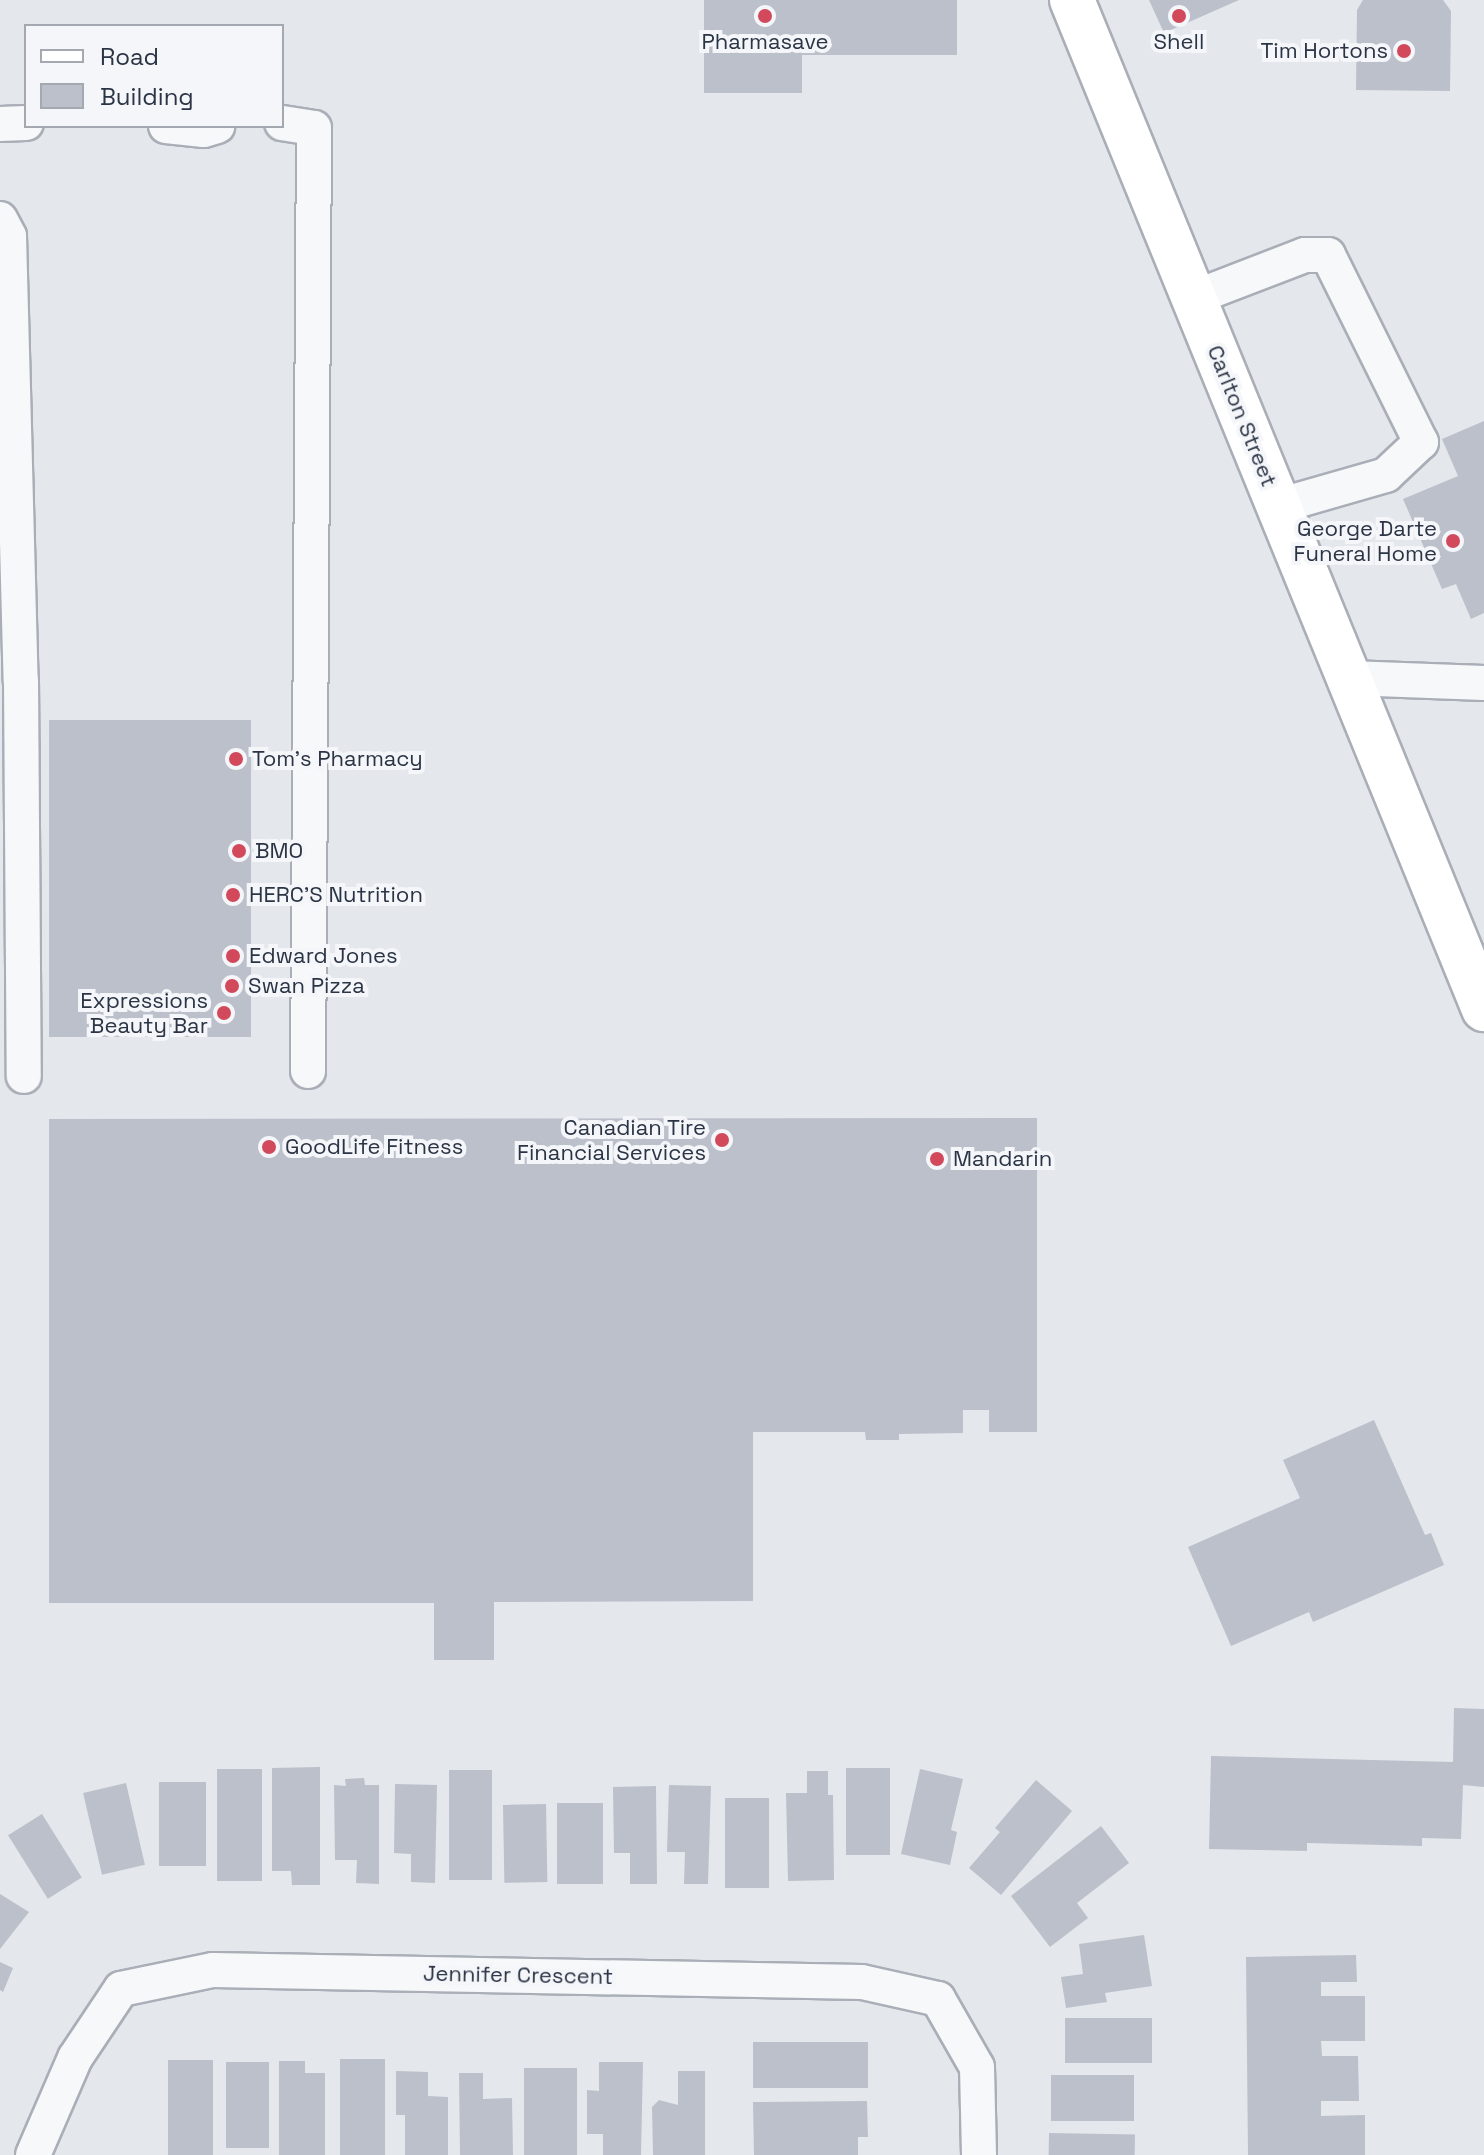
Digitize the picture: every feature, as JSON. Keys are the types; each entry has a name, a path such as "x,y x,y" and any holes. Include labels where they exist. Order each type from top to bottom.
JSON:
{"main road":[{"name":"Carlton Street","path":"1072,0 1349,678 1470,939 1482,998"}],"street":[{"path":"0,124 24,123"},
{"path":"284,123 314,128 308,1071"},
{"path":"185,128 210,128"},
{"path":"0,219 9,236 21,681 24,1076"},
{"path":"1193,298 1305,255 1328,255 1421,442 1386,475 1278,506"},
{"path":"1349,678 1484,683"},
{"name":"Jennifer Crescent","path":"33,2155 75,2058 121,1989 213,1970 862,1982 938,1999 977,2067 979,2155"}],"building":[{"path":"704,0 957,0 957,55 802,55 802,93 704,93"},
{"name":"Shell","path":"1149,0 1239,0 1164,33"},
{"name":"Tim Hortons","path":"1363,0 1443,0 1451,11 1450,91 1356,90 1357,10"},
{"name":"George Darte Funeral Home","path":"1484,421 1484,613 1471,619 1456,584 1442,589 1403,499 1458,476 1442,439"},
{"path":"49,720 251,720 251,1037 49,1037"},
{"path":"1037,1118 1037,1432 989,1432 989,1410 963,1410 963,1433 899,1434 899,1440 866,1440 865,1432 753,1432 753,1601 494,1602 494,1660 434,1660 434,1603 49,1603 49,1119"},
{"path":"1374,1420 1425,1535 1431,1533 1444,1565 1313,1622 1309,1612 1231,1646 1188,1547 1300,1498 1283,1460"},
{"path":"1454,1708 1484,1709 1484,1787 1463,1785 1461,1839 1422,1838 1422,1846 1307,1843 1307,1851 1209,1849 1211,1756 1453,1762"},
{"path":"320,1767 320,1885 292,1885 291,1871 272,1871 272,1768"},
{"path":"846,1768 890,1768 890,1855 846,1855"},
{"path":"217,1769 262,1769 262,1881 217,1881"},
{"path":"920,1769 963,1779 951,1830 957,1832 950,1865 901,1854"},
{"path":"449,1770 492,1770 492,1880 449,1880"},
{"path":"807,1771 828,1771 828,1795 833,1795 834,1880 788,1881 786,1793 807,1793"},
{"path":"364,1778 365,1785 379,1785 379,1884 356,1883 357,1860 335,1860 334,1785 346,1786 345,1779"},
{"path":"1036,1780 1072,1811 1001,1895 969,1868 1000,1832 995,1828"},
{"path":"159,1782 206,1782 206,1866 159,1866"},
{"path":"126,1783 145,1865 102,1875 83,1793"},
{"path":"395,1784 437,1785 435,1883 411,1882 411,1854 394,1853"},
{"path":"669,1785 711,1786 708,1884 684,1884 685,1852 667,1852"},
{"path":"656,1786 657,1884 630,1884 630,1853 614,1853 613,1787"},
{"path":"725,1798 769,1798 769,1888 725,1888"},
{"path":"557,1803 603,1803 603,1884 557,1884"},
{"path":"546,1804 547,1882 504,1883 503,1805"},
{"path":"42,1814 82,1878 48,1899 8,1835"},
{"path":"1101,1826 1129,1863 1077,1903 1088,1918 1050,1947 1011,1896"},
{"path":"0,1894 29,1912 0,1949"},
{"path":"1144,1935 1152,1986 1105,1993 1107,2002 1066,2008 1061,1977 1083,1974 1079,1944"},
{"path":"1356,1955 1357,1982 1321,1982 1321,1996 1365,1996 1365,2041 1321,2041 1322,2056 1358,2056 1359,2101 1321,2101 1321,2116 1365,2115 1365,2155 1248,2155 1246,1957"},
{"path":"0,1962 13,1968 3,1992 0,1990"},
{"path":"1065,2018 1152,2018 1152,2063 1065,2063"},
{"path":"753,2042 868,2042 868,2088 753,2088"},
{"path":"340,2059 385,2059 385,2155 340,2155"},
{"path":"168,2060 213,2060 213,2155 168,2155"},
{"path":"279,2061 305,2061 305,2073 325,2073 325,2155 279,2155"},
{"path":"226,2062 269,2062 269,2148 226,2148"},
{"path":"599,2062 643,2062 641,2155 603,2155 603,2134 587,2134 587,2090 599,2091"},
{"path":"524,2068 577,2068 577,2155 524,2155"},
{"path":"396,2071 428,2072 428,2096 448,2097 448,2155 405,2155 405,2115 396,2115"},
{"path":"678,2071 705,2071 705,2155 653,2155 652,2107 659,2100 678,2105"},
{"path":"459,2073 483,2073 483,2099 512,2098 513,2155 460,2155"},
{"path":"1051,2075 1134,2075 1134,2121 1051,2121"},
{"path":"867,2101 868,2137 858,2137 858,2155 754,2155 753,2102"},
{"path":"1049,2133 1135,2135 1135,2155 1049,2155"}],"place":[{"name":"Pharmasave","path":"765,16"},
{"name":"Shell","path":"1179,16"},
{"name":"Tim Hortons","path":"1404,51"},
{"name":"George Darte Funeral Home","path":"1453,541"},
{"name":"Tom's Pharmacy","path":"236,759"},
{"name":"BMO","path":"239,851"},
{"name":"HERC'S Nutrition","path":"233,895"},
{"name":"Edward Jones","path":"233,956"},
{"name":"Swan Pizza","path":"232,986"},
{"name":"Expressions Beauty Bar","path":"224,1013"},
{"name":"Canadian Tire Financial Services","path":"722,1140"},
{"name":"GoodLife Fitness","path":"269,1147"},
{"name":"Mandarin","path":"937,1159"}]}
